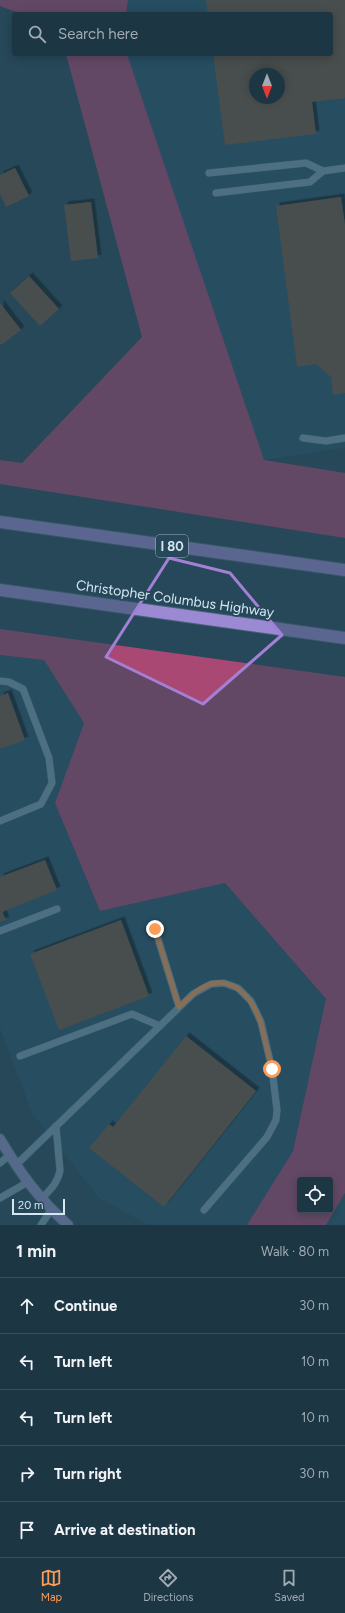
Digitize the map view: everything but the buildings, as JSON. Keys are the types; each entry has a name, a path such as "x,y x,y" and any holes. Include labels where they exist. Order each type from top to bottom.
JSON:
{"highway":[{"name":"I 80","path":"0,522 345,570"},
{"name":"Christopher Columbus Highway","path":"0,590 345,638"}],"main road":[{"path":"0,1139 16,1165 41,1199 68,1225"}],"street":[{"path":"209,173 306,163 322,171 345,168"},
{"path":"216,193 310,182 322,171"},
{"path":"303,438 326,441 345,438"},
{"path":"0,681 9,682 23,689 48,758 52,783 41,804 0,821"},
{"path":"0,931 57,909"},
{"path":"155,929 179,1007"},
{"path":"16,1165 193,994 211,984 224,983 238,988 251,1001 261,1022 272,1069 277,1110 276,1120 267,1137 204,1210"},
{"path":"20,1056 132,1014 160,1026"},
{"path":"41,1199 57,1182 59,1176 60,1170 56,1126"},
{"path":"0,1163 10,1155"},
{"path":"0,1198 28,1182"},
{"path":"41,1225 51,1210"}],"highlighted area":[{"path":"169,558 230,573 282,635 203,704 106,657"}],"shaded area":[{"path":"0,0 128,0 126,12 16,12 0,6"},
{"path":"128,0 345,0 345,448 264,460 128,56 333,56 333,12 126,12"},
{"path":"67,56 128,56 264,460 345,473 345,538 0,484 0,460 22,463 142,337"},
{"path":"0,629 345,677 345,1193 326,1225 247,1225 293,1151 326,999 225,883 100,911 55,803 84,723 44,660 0,655"},
{"path":"0,655 44,660 84,723 55,803 100,911 225,883 326,1000 293,1151 247,1225 148,1225 99,1198 32,1113 0,1028"},
{"path":"345,1193 345,1225 326,1225"}],"route":[{"path":"155,929 179,1007 193,994 211,984 224,983 238,988 251,1001 261,1022 272,1069"}]}
